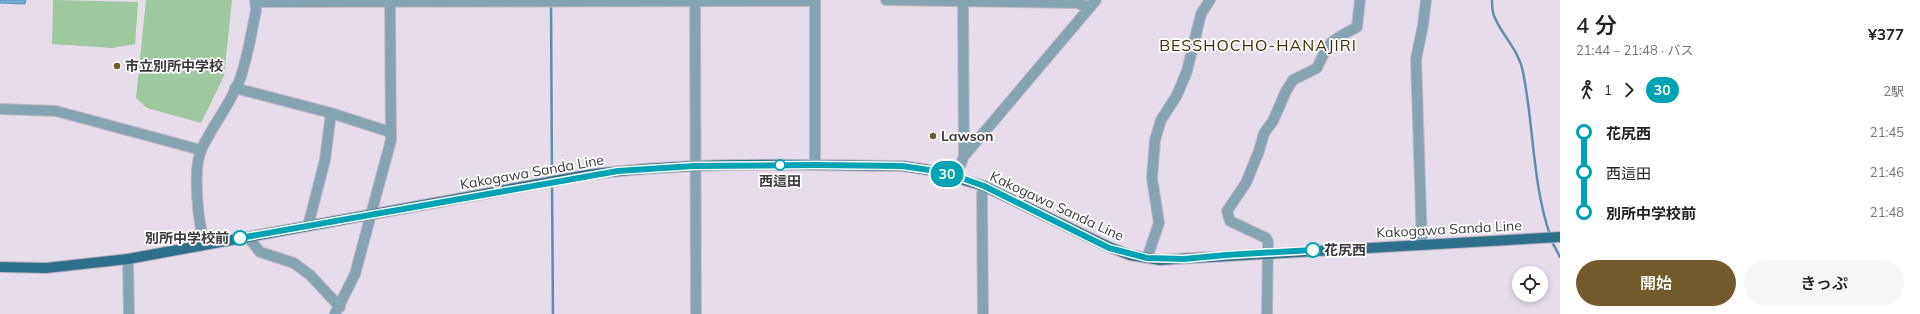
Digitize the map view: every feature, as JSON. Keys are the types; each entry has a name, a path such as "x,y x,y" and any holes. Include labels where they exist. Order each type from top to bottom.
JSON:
{"main road":[{"name":"Kakogawa Sanda Line","path":"0,267 46,268 128,259 587,175 646,168 694,166 902,166 929,170 956,176 984,186 1109,248 1147,258 1184,259 1268,252 1422,245 1560,236"}],"street":[{"path":"695,0 694,166 696,314"},
{"path":"886,0 1093,3"},
{"path":"1147,258 1158,223 1152,178 1155,140 1161,120 1177,95 1187,71 1201,14 1210,0"},
{"path":"1267,314 1268,242 1266,238 1230,221 1227,211 1246,183 1259,151 1264,133 1273,121 1286,91 1293,80 1317,68 1326,47 1333,40 1357,27 1360,0"},
{"path":"1422,245 1416,58 1423,26 1426,0"},
{"path":"205,244 200,230 198,205 197,170 201,150 240,78 256,11 256,1 815,1 815,165"},
{"path":"248,237 260,252 294,263 310,275 337,310 355,274 390,140 390,1"},
{"path":"962,1 964,156"},
{"path":"956,176 964,156 1093,3"},
{"path":"235,88 331,113 390,132"},
{"path":"0,108 56,111 201,150"},
{"path":"308,226 325,160 331,113"},
{"path":"983,314 982,194 984,186"},
{"path":"128,259 129,314"}],"green space":[{"path":"53,0 138,2 135,44 112,48 52,44"},
{"path":"146,0 232,0 224,76 201,123 147,108 136,98"}],"water":[{"path":"0,0 26,0 25,4 0,3"}],"waterway":[{"path":"1492,0 1494,16 1518,57 1523,72 1527,92 1536,174 1544,215 1550,235"},
{"path":"551,4 552,179"},
{"path":"552,184 553,314"},
{"path":"1551,240 1560,257"}],"bus line":[{"name":"30","path":"240,238 587,175 618,171 694,166 815,165 902,166 956,176 984,186 1109,248 1130,255 1147,258 1160,260 1184,259 1313,250"}],"place":[{"name":"市立別所中学校","path":"117,66"},
{"name":"Lawson","path":"933,136"},
{"name":"西這田","path":"780,165"},
{"name":"別所中学校前","path":"240,238"},
{"name":"花尻西","path":"1313,250"}],"district":[{"name":"BESSHOCHO-HANAJIRI","path":"1258,45"}]}
